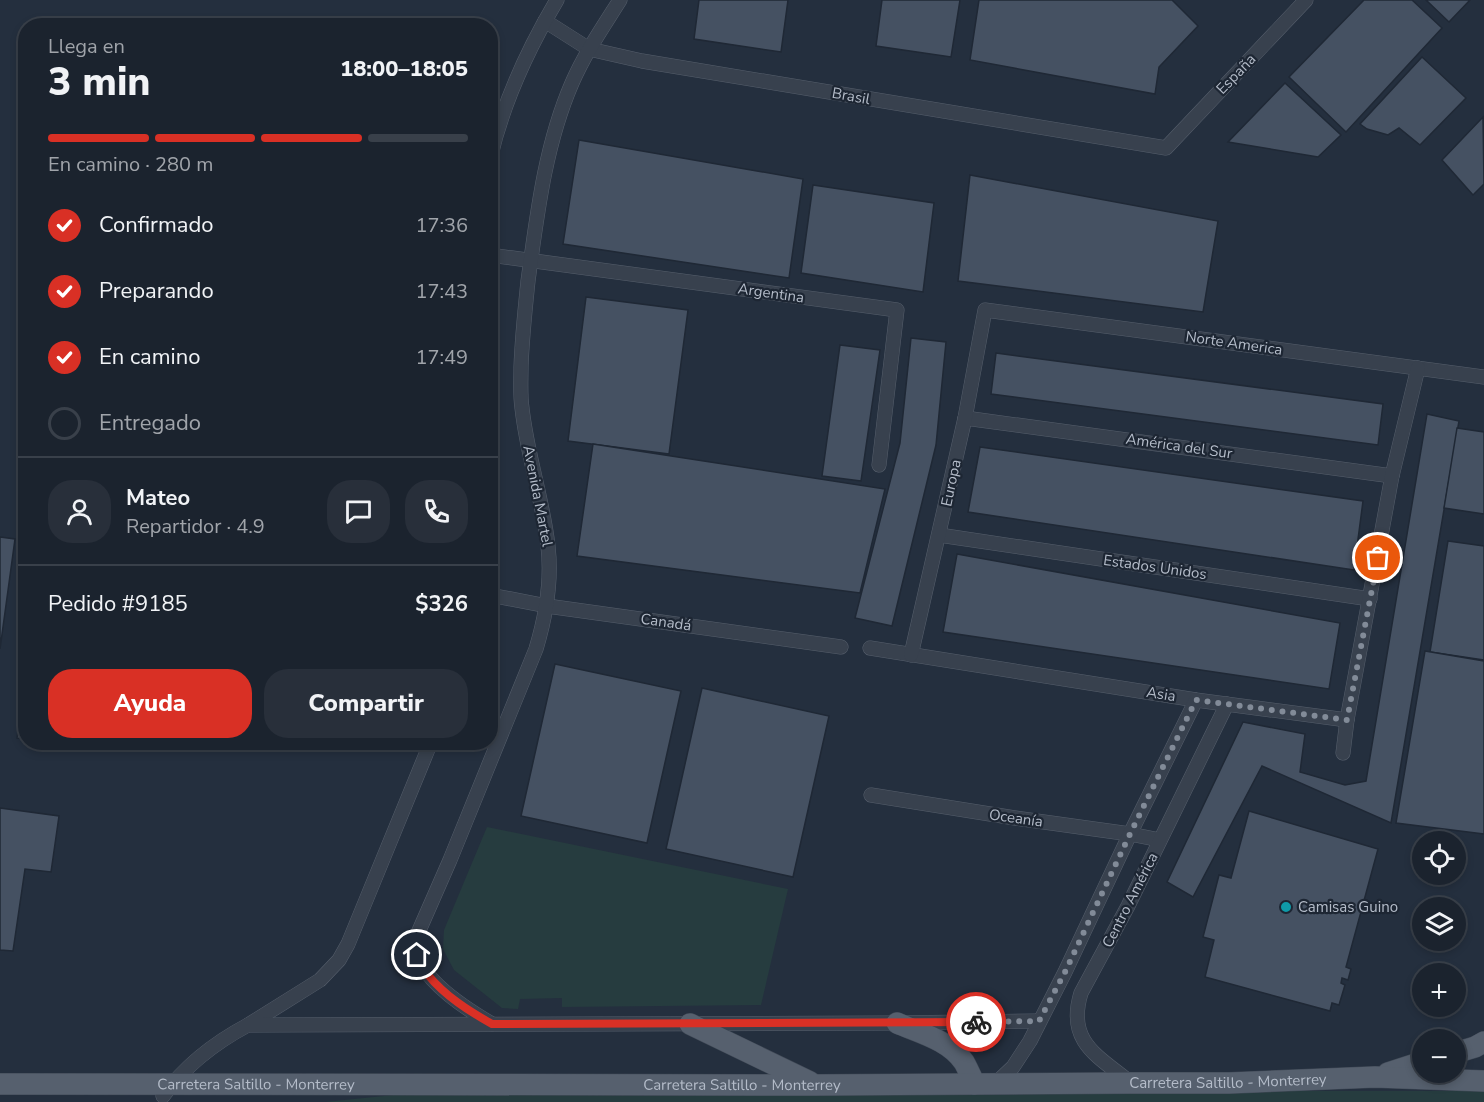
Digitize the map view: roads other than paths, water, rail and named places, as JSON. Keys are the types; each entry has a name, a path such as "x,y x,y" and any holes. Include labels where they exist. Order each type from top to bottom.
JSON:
{"main road":[{"path":"897,1023 943,1043 953,1050 985,1084"},
{"path":"690,1024 816,1085"},
{"path":"1466,1050 1484,1042"},
{"path":"1375,1077 1412,1065"},
{"name":"Carretera Saltillo - Monterrey","path":"0,1084 319,1096 383,1092 422,1084 1229,1083 1375,1077 1484,1081"},
{"path":"88,1102 105,1096 168,1090"}],"street":[{"path":"498,132 515,82 558,0"},
{"name":"Avenida Martel","path":"498,742 536,649 543,626 549,587 549,549 545,522 521,406 523,322 531,261 550,148 572,83 589,49 620,0"},
{"name":"España","path":"1166,148 1306,0"},
{"name":"Brasil","path":"545,21 589,49 651,62 1166,148"},
{"name":"Argentina","path":"498,256 897,310 879,465"},
{"name":"Norte America","path":"985,310 1484,377"},
{"name":"Europa","path":"911,655 965,418 985,310"},
{"path":"1343,753 1347,720 1392,476 1418,368"},
{"name":"América del Sur","path":"965,418 1392,476"},
{"name":"Estados Unidos","path":"939,535 1370,599"},
{"name":"Canadá","path":"498,597 547,606 841,647"},
{"name":"Asia","path":"870,648 1196,700 1347,720"},
{"name":"Centro América","path":"985,1084 1013,1067 1030,1041 1196,700"},
{"name":"Centro América","path":"1131,1083 1093,1052 1084,1041 1078,1030 1077,1006 1081,993 1128,906 1227,704"},
{"path":"168,1090 199,1058 229,1035 320,980 339,960 428,750"},
{"name":"Avenida Martel","path":"492,1024 463,1007 429,976 417,955 416,944 417,933 495,750"},
{"name":"Oceanía","path":"871,795 1160,840"},
{"path":"248,1025 1039,1021"}],"place":[{"name":"Camisas Guino","path":"1286,907"}]}
